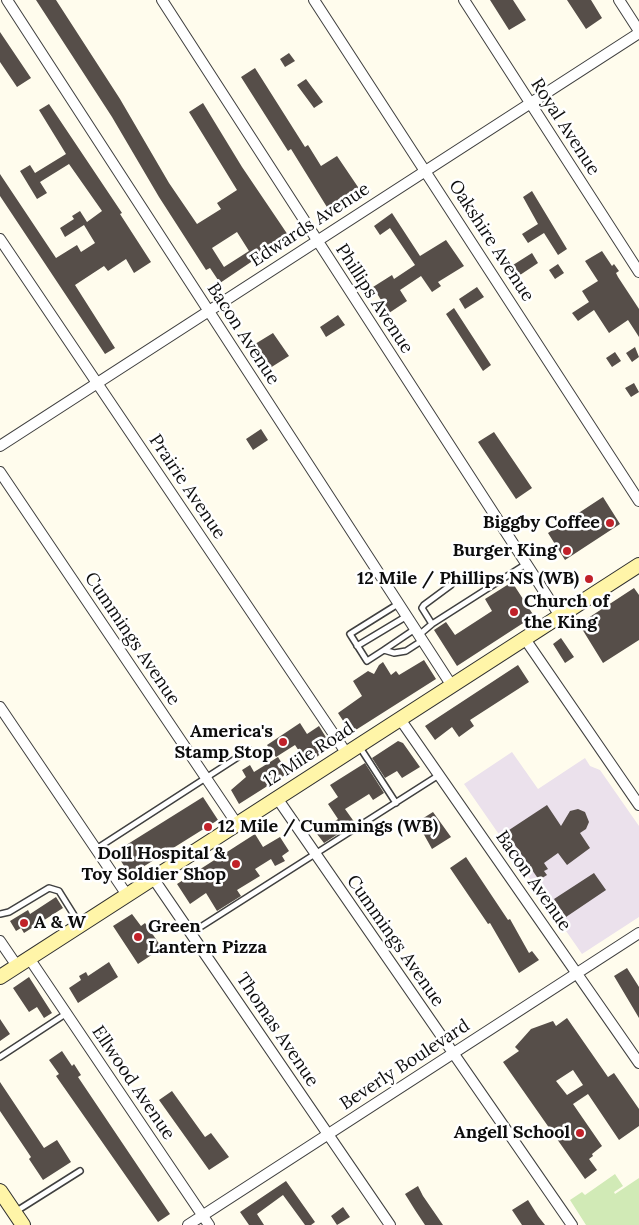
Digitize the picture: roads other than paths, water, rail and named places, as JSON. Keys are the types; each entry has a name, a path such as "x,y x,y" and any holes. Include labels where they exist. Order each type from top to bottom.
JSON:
{"main road":[{"name":"12 Mile Road","path":"0,977 639,565"},
{"path":"0,1191 23,1225"}],"street":[{"name":"Bacon Avenue","path":"7,0 452,686"},
{"name":"Phillips Avenue","path":"162,0 560,616"},
{"name":"Oakshire Avenue","path":"314,0 639,501"},
{"name":"Royal Avenue","path":"464,0 639,272"},
{"path":"619,0 639,32"},
{"name":"Edwards Avenue","path":"0,446 639,32"},
{"name":"Prairie Avenue","path":"0,239 347,754"},
{"name":"Cummings Avenue","path":"0,472 237,824"},
{"path":"525,639 639,805"},
{"path":"0,707 127,895"},
{"name":"Bacon Avenue","path":"400,719 639,1063"},
{"name":"Cummings Avenue","path":"277,798 572,1225"},
{"name":"Thomas Avenue","path":"153,878 390,1225"},
{"name":"Beverly Boulevard","path":"188,1225 639,933"},
{"path":"0,941 17,966"},
{"name":"Ellwood Avenue","path":"29,958 210,1225"}],"lane":[{"path":"384,650 394,653 406,651 419,635 432,624 526,564"},
{"path":"432,624 422,608 424,604 451,585"},
{"path":"399,604 350,634 357,646 367,661 384,650 419,635"},
{"path":"357,646 407,616"},
{"path":"359,746 396,803"},
{"path":"96,850 249,750"},
{"path":"191,933 440,775"},
{"path":"0,914 8,912 49,888 59,891 80,925"},
{"path":"0,1057 67,1013"},
{"path":"14,1212 80,1171"}],"place":[{"name":"Biggby Coffee","path":"610,523"},
{"name":"Burger King","path":"567,551"},
{"name":"12 Mile / Phillips NS (WB)","path":"589,579"},
{"name":"Church of the King","path":"514,612"},
{"name":"America's Stamp Stop","path":"283,742"},
{"name":"12 Mile / Cummings (WB)","path":"208,827"},
{"name":"Doll Hospital & Toy Soldier Shop","path":"236,864"},
{"name":"A & W","path":"24,923"},
{"name":"Green Lantern Pizza","path":"138,937"},
{"name":"Angell School","path":"580,1133"}]}
